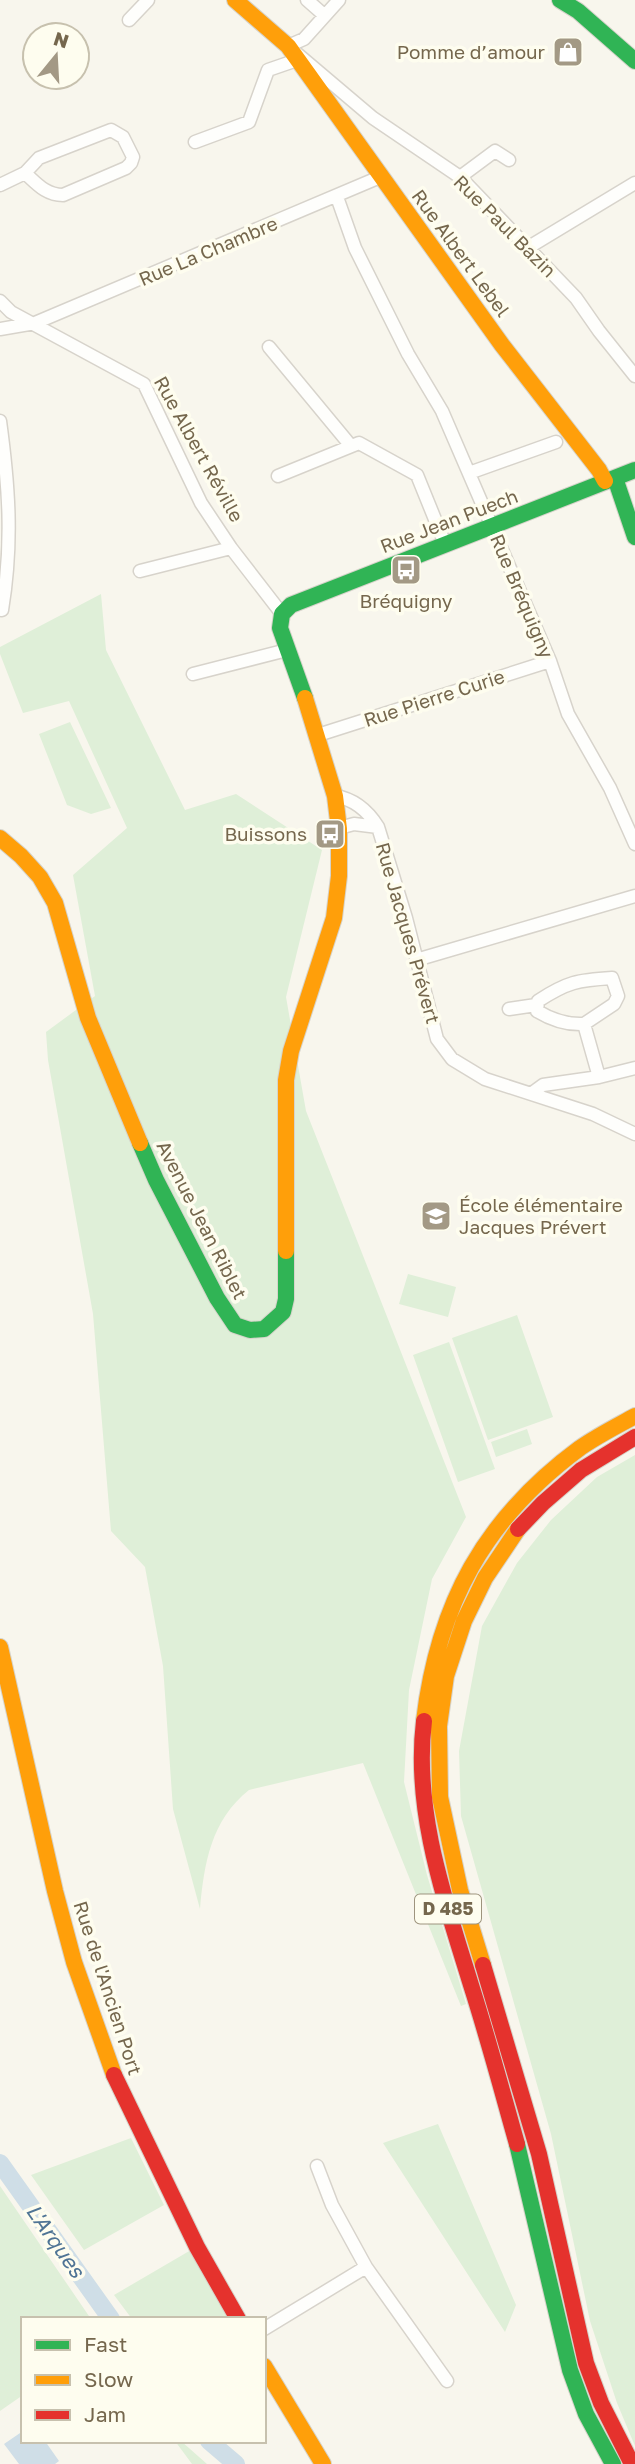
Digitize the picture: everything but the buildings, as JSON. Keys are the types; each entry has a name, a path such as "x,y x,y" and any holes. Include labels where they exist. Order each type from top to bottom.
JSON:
{"main road":[{"name":"Rue Albert Lebel","path":"235,0 288,46 502,345 599,470 610,479 635,537"},
{"path":"560,0 574,6 635,61"},
{"name":"Rue Jean Puech","path":"282,614 291,604 635,470"},
{"path":"282,614 280,628 318,735 335,796"},
{"name":"Avenue Jean Riblet","path":"0,838 40,877 55,903 93,1030 156,1180 217,1298 235,1325 250,1330 264,1329 283,1312 286,1299 286,1080 290,1051 334,918 339,876 339,828 335,796"},
{"name":"D 485","path":"613,2464 583,2408 569,2369 521,2158 480,2011 443,1893 423,1800 422,1726 430,1671 446,1615 469,1568 497,1525 530,1489 569,1456 611,1427 635,1416"},
{"name":"D 485","path":"632,2464 601,2403 586,2363 538,2154 460,1890 440,1797 439,1726 446,1676 464,1621 485,1578 511,1537 543,1503 581,1470 635,1437"},
{"name":"Rue de l'Ancien Port","path":"0,1647 55,1891 78,1975 119,2088 197,2247 237,2317"},
{"path":"266,2369 323,2464"}],"street":[{"path":"128,20 148,0"},
{"path":"307,0 324,15"},
{"path":"288,46 304,39 339,0"},
{"name":"Rue Paul Bazin","path":"288,46 373,118 460,177 576,298 635,376"},
{"path":"195,142 249,122 268,70 297,60"},
{"path":"0,185 25,173 39,158 111,130 123,137 133,157 126,168 63,195 42,190 25,173"},
{"path":"460,177 495,151 509,160"},
{"name":"Rue La Chambre","path":"0,329 35,323 380,177"},
{"path":"529,247 635,183"},
{"name":"Rue Bréquigny","path":"337,197 355,248 408,354 442,411 550,661 568,714 610,788 635,844"},
{"name":"Rue Albert Réville","path":"0,301 12,312 144,384 201,503 231,548 282,614"},
{"path":"269,347 351,446"},
{"path":"0,421 10,528 9,568 2,610"},
{"path":"469,473 556,442"},
{"path":"278,476 359,443 416,475 445,544"},
{"path":"140,571 231,548"},
{"path":"193,674 287,650"},
{"name":"Rue Pierre Curie","path":"318,735 550,661"},
{"name":"Rue Jacques Prévert","path":"335,796 348,798 370,815 378,827 406,918 437,1039 452,1059 485,1079 593,1114 635,1134"},
{"path":"339,828 354,824 378,827"},
{"path":"416,960 635,896"},
{"path":"612,978 618,996 614,1004 584,1024 550,1019 537,1011 536,1005 559,987 577,980 612,978"},
{"path":"509,1009 536,1005"},
{"path":"584,1024 599,1077"},
{"path":"533,1093 543,1086 635,1068"},
{"path":"317,2166 332,2205 366,2266 447,2381"},
{"path":"266,2328 366,2266"}],"green space":[{"path":"101,594 106,650 185,810 236,794 322,850 286,997 306,1111 466,1517 432,1579 409,1690 404,1782 427,1875 466,2004 461,2006 363,1763 249,1790 236,1802 218,1829 207,1859 200,1909 173,1809 163,1666 145,1567 111,1531 93,1314 48,1060 46,1032 95,996 73,875 127,828 69,701 23,713 0,654 0,647"},
{"path":"70,722 111,808 91,814 67,805 39,734"},
{"path":"408,1274 456,1287 448,1317 399,1304"},
{"path":"517,1315 553,1417 488,1440 452,1338"},
{"path":"449,1342 495,1469 458,1482 413,1355"},
{"path":"527,1429 532,1444 496,1457 491,1442"},
{"path":"635,1455 635,2446 617,2403 590,2321 551,2134 461,1816 459,1751 482,1626 517,1563 551,1520 597,1477"},
{"path":"438,2124 516,2305 505,2332 383,2143"},
{"path":"131,2138 164,2205 84,2250 31,2175"},
{"path":"0,2186 90,2317 21,2317 21,2396 0,2411"},
{"path":"191,2250 228,2317 130,2317 114,2295"},
{"path":"176,2443 183,2443 207,2464 192,2464"}],"shaded area":[{"path":"21,2432 21,2443 46,2443 59,2461 55,2464 19,2464 4,2444"}],"waterway":[{"name":"L'Arques","path":"0,2163 110,2317"},
{"name":"L'Arques","path":"211,2443 236,2464"}],"traffic: fast":[{"path":"560,0 578,11 635,61"},
{"path":"305,698 280,628 282,614 291,605 635,470"},
{"path":"615,478 635,537"},
{"path":"140,1143 156,1180 217,1298 235,1325 250,1330 264,1329 283,1312 286,1299 286,1251"},
{"path":"517,2144 570,2370 586,2414 613,2464"}],"traffic: slow":[{"path":"235,0 288,46 502,345 605,481"},
{"path":"286,1251 286,1080 291,1051 334,918 339,876 339,829 335,796 305,698"},
{"path":"0,838 40,877 55,903 88,1018 140,1143"},
{"path":"424,1721 441,1639 454,1602 471,1567 492,1535 517,1504 546,1475 580,1448 635,1416"},
{"path":"483,1965 460,1890 440,1797 439,1726 446,1676 464,1621 485,1578 518,1529"},
{"path":"0,1647 55,1891 74,1962 114,2075"},
{"path":"266,2369 323,2464"}],"traffic: jam":[{"path":"518,1529 581,1470 635,1437"},
{"path":"424,1721 423,1788 434,1855 517,2144"},
{"path":"483,1965 539,2154 586,2363 601,2403 632,2464"},
{"path":"114,2075 197,2247 237,2317"}],"place":[{"name":"Pomme d’amour","path":"568,52"},
{"name":"Bréquigny","path":"406,570"},
{"name":"Buissons","path":"330,834"},
{"name":"École élémentaire Jacques Prévert","path":"436,1216"}]}
